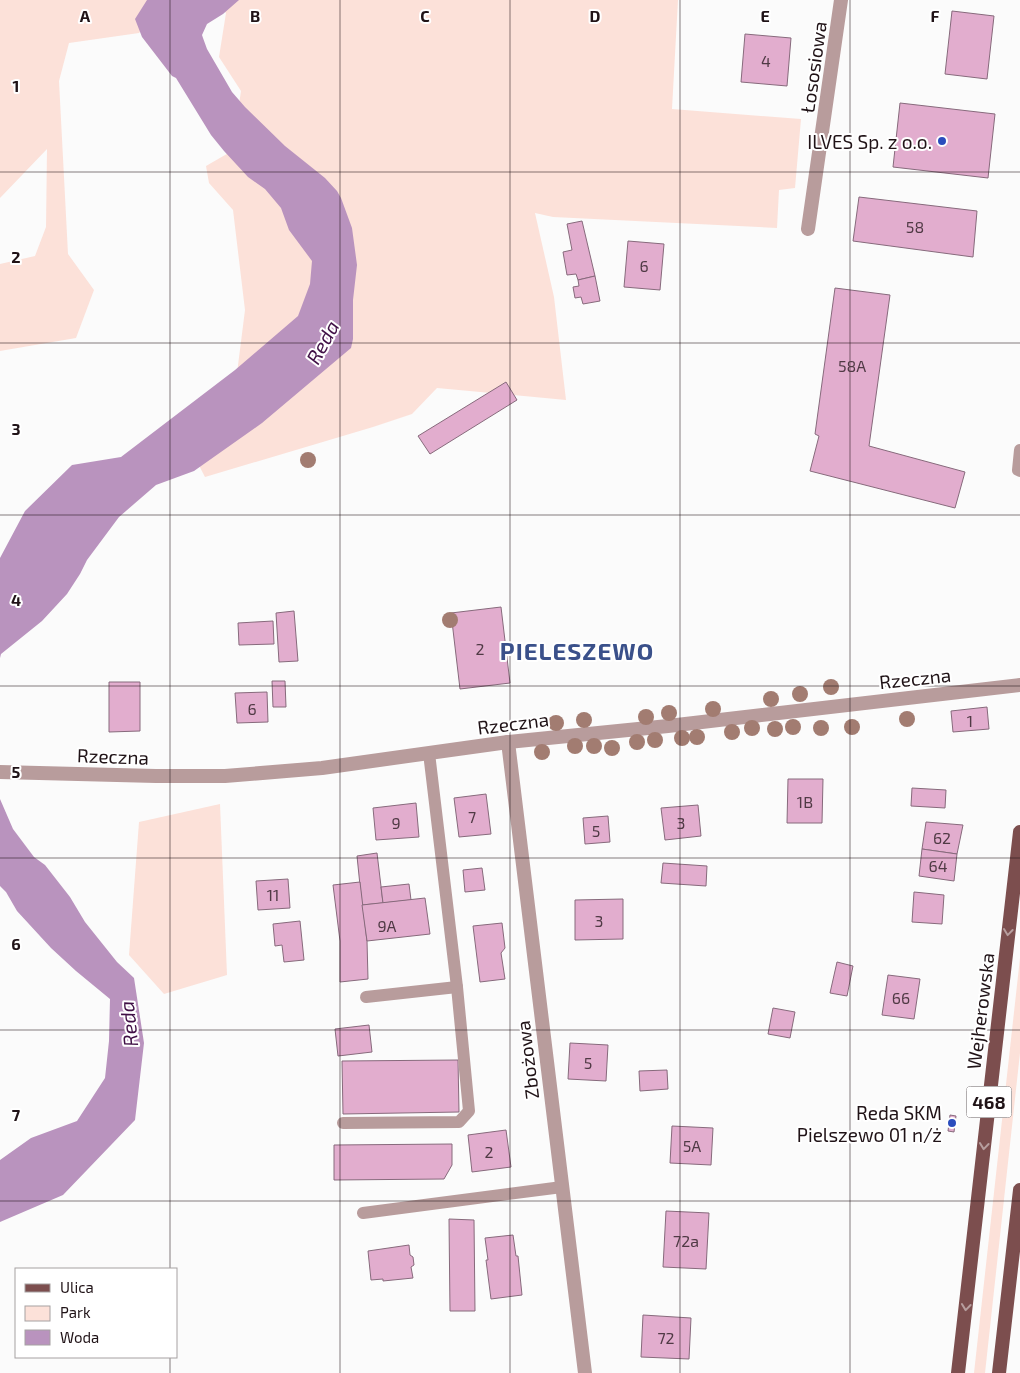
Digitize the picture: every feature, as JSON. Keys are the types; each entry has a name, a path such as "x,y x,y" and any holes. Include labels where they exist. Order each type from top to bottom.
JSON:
{"main road":[{"name":"Wejherowska","path":"958,1373 1020,832"},
{"path":"1000,1373 1020,1190"}],"street":[{"name":"Łososiowa","path":"808,229 841,0"},
{"name":"Rzeczna","path":"5,772 225,776 322,768 508,742 668,726 1020,685"},
{"name":"Zbożowa","path":"508,742 585,1373"}],"lane":[{"path":"1020,450 1018,470 1020,471"},
{"path":"343,1123 459,1122 469,1111 457,987 429,752"},
{"path":"366,997 457,987"},
{"path":"363,1213 562,1187"}],"green space":[{"path":"0,0 165,0 139,33 69,43 59,81 68,254 94,290 76,338 0,351 0,264 35,256 46,227 47,149 0,198"},
{"path":"214,0 678,0 672,109 801,119 795,188 779,190 777,228 553,217 535,213 554,297 566,400 437,388 412,414 205,477 191,450 235,389 245,310 233,210 209,183 206,166 232,151 241,91 219,57 226,13"},
{"path":"220,804 227,975 164,994 129,955 139,822"},
{"path":"1020,958 1020,1053 985,1373 974,1373"}],"water":[{"name":"Reda","path":"147,0 239,0 223,14 207,24 202,35 207,49 232,92 285,146 325,178 341,198 352,228 357,265 351,348 262,423 194,471 156,485 119,517 87,560 67,594 42,621 1,654 0,658 0,558 25,511 72,465 121,457 235,370 298,316 310,284 312,261 289,230 281,208 265,189 248,177 224,151 211,135 176,78 172,76 142,37 135,19"},
{"name":"Reda","path":"0,799 13,829 34,857 45,865 70,897 85,922 117,962 134,978 144,1043 135,1120 63,1195 0,1222 0,1160 31,1138 77,1121 105,1078 109,1041 110,999 51,948 17,911 6,892 0,886"}],"building":[{"path":"952,11 994,16 987,79 945,74"},
{"path":"745,34 791,38 787,86 741,82"},
{"path":"900,103 995,114 988,178 893,167"},
{"path":"859,197 977,211 973,257 853,241"},
{"path":"582,221 595,276 578,280 576,274 567,275 563,252 572,250 567,224"},
{"path":"628,241 664,244 660,290 624,287"},
{"path":"595,276 600,301 583,304 581,297 575,298 573,287 579,286 578,280"},
{"path":"835,288 890,295 869,446 965,472 955,508 810,471 819,436 815,434"},
{"path":"506,382 517,400 430,454 418,436"},
{"path":"501,607 510,683 460,689 451,613"},
{"path":"294,611 298,661 279,662 276,613"},
{"path":"273,621 274,644 239,645 238,623"},
{"path":"272,681 285,681 286,707 273,707"},
{"path":"109,682 140,682 140,731 109,732"},
{"path":"267,692 268,722 237,723 235,693"},
{"path":"987,707 989,729 953,732 951,711"},
{"path":"788,779 823,779 822,823 787,823"},
{"path":"912,788 946,790 945,808 911,806"},
{"path":"486,794 491,834 459,837 454,798"},
{"path":"416,803 419,837 376,840 373,808"},
{"path":"698,805 701,836 665,840 661,808"},
{"path":"608,816 610,842 585,844 583,818"},
{"path":"926,822 963,825 957,854 922,849"},
{"path":"922,849 957,854 954,881 919,876"},
{"path":"377,853 383,903 362,905 357,856"},
{"path":"663,863 707,866 706,886 661,883"},
{"path":"482,868 485,890 465,892 463,870"},
{"path":"288,879 290,908 258,910 256,881"},
{"path":"360,882 367,941 368,979 340,982 340,941 333,885"},
{"path":"409,884 411,900 383,903 381,887"},
{"path":"914,892 944,895 942,924 912,922"},
{"path":"425,898 430,934 367,941 362,905"},
{"path":"623,899 623,939 575,940 575,900"},
{"path":"300,921 304,960 284,962 282,945 275,946 273,924"},
{"path":"502,923 505,948 501,953 505,979 480,982 473,926"},
{"path":"837,962 853,966 847,996 830,993"},
{"path":"888,975 920,979 914,1019 882,1015"},
{"path":"773,1008 795,1012 790,1038 768,1034"},
{"path":"369,1025 372,1052 338,1056 335,1029"},
{"path":"570,1043 608,1045 606,1081 568,1079"},
{"path":"458,1060 459,1112 343,1114 342,1061"},
{"path":"667,1070 668,1089 640,1091 639,1071"},
{"name":"Reda SKM Pielszewo 01 n/ż","path":"950,1115 956,1116 954,1132 948,1131"},
{"path":"672,1126 713,1128 711,1165 670,1163"},
{"path":"506,1130 511,1167 472,1172 468,1135"},
{"path":"452,1144 452,1165 444,1179 334,1180 334,1145"},
{"path":"666,1211 709,1213 706,1269 663,1267"},
{"path":"449,1219 474,1220 475,1311 450,1311"},
{"path":"513,1235 516,1256 518,1256 522,1295 491,1299 485,1238"},
{"path":"409,1245 414,1265 411,1267 413,1278 383,1281 383,1279 371,1280 368,1251"},
{"path":"643,1315 691,1318 689,1359 641,1357"}],"place":[{"name":"ILVES Sp. z o.o.","path":"942,141"},
{"name":"Reda SKM Pielszewo 01 n/ż","path":"952,1123"}],"district":[{"name":"PIELESZEWO","path":"577,650"}]}
